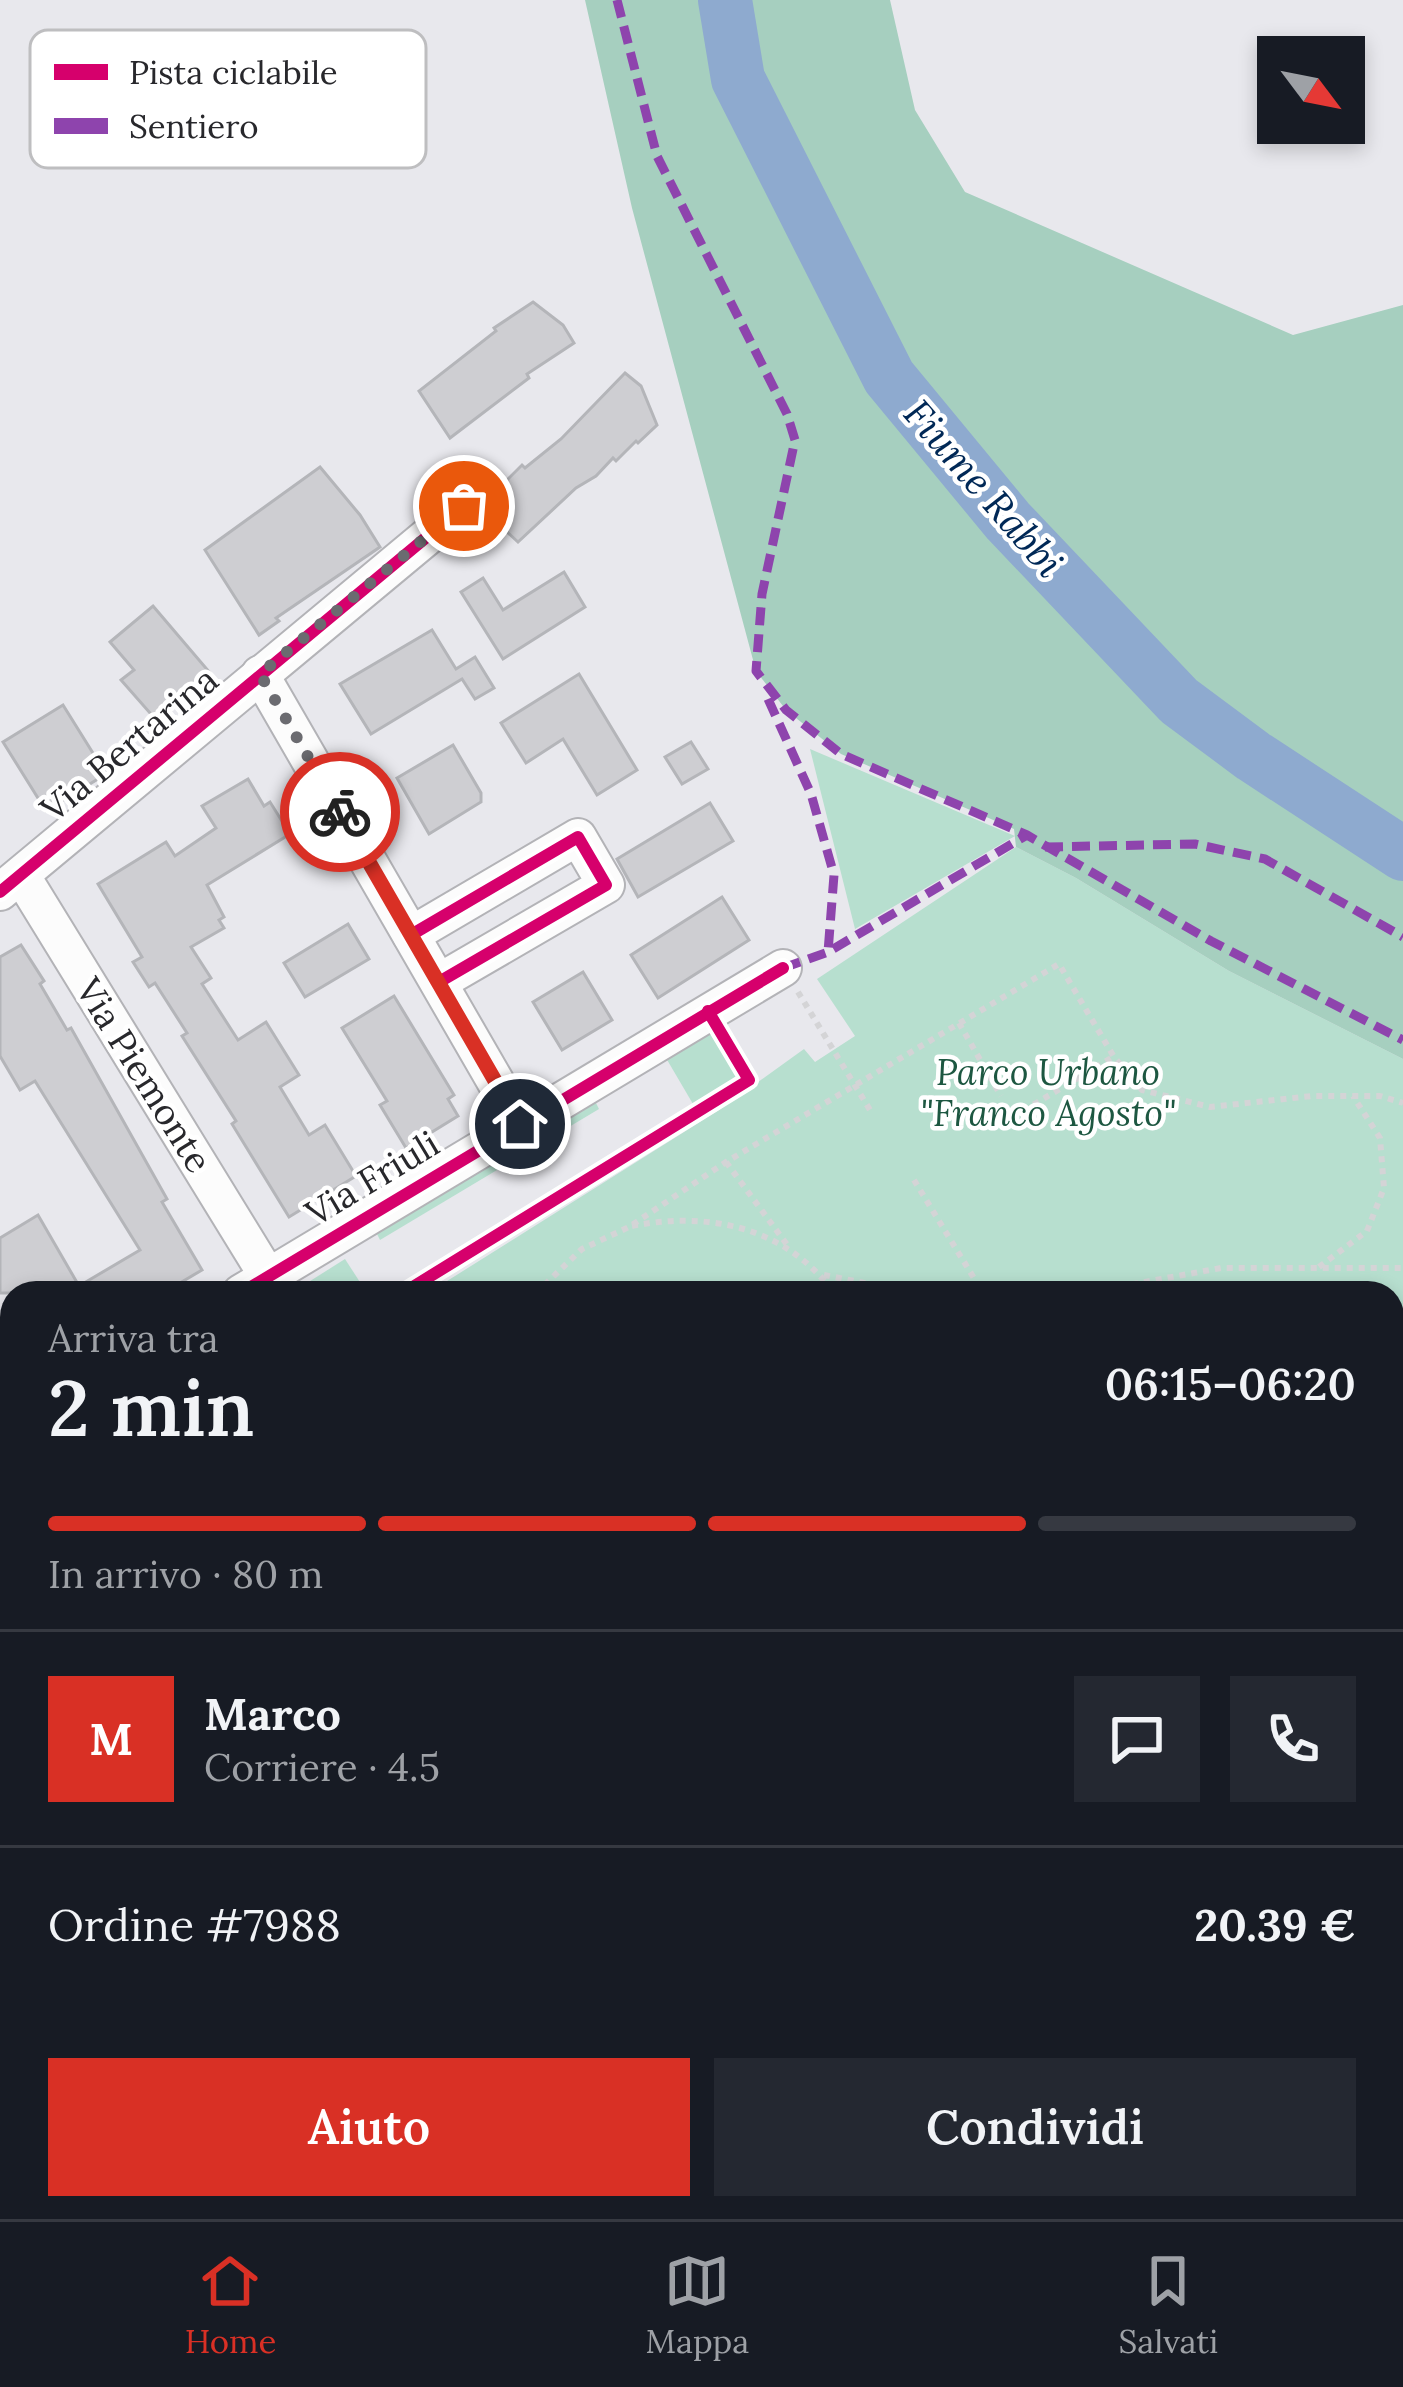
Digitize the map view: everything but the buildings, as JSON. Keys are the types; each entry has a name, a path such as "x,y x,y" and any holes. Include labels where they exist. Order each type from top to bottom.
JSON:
{"street":[{"name":"Via Bertarina","path":"10,883 464,506"},
{"path":"260,674 520,1124"},
{"path":"411,934 578,837 606,885 439,982"},
{"name":"Via Piemonte","path":"10,883 258,1281"},
{"name":"Via Friuli","path":"271,1281 520,1124 783,968"}],"path":[{"path":"549,1281 582,1249 629,1227 726,1162 1059,964 1114,1057 1142,1090 1210,1107 1353,1096 1380,1096 1403,1103"},
{"path":"783,968 870,1110"},
{"path":"958,1022 1001,1096"},
{"path":"1013,1117 1114,1057"},
{"path":"1317,1268 1367,1231 1384,1188 1380,1138 1353,1096"},
{"path":"726,1162 791,1250"},
{"path":"914,1180 976,1281"},
{"path":"629,1227 671,1219 721,1222 757,1232 791,1250 825,1281"},
{"path":"1150,1281 1221,1268 1403,1268"},
{"path":"821,1275 853,1281"}],"green space":[{"path":"585,0 890,0 915,110 965,192 1293,335 1403,305 1403,1059 1229,971 1016,847 1014,829 841,754 786,710 756,671 632,208"},
{"path":"810,749 1015,836 855,929"},
{"name":"Parco Urbano \"Franco Agosto\"","path":"1016,847 1229,971 1403,1059 1403,1281 447,1281 719,1110 804,1049 815,1062 855,1036 817,979"},
{"path":"712,1031 739,1077 693,1104 666,1058"},
{"path":"594,1099 599,1109 380,1240 375,1230"},
{"path":"345,1259 359,1281 310,1281"}],"waterway":[{"name":"Fiume Rabbi","path":"725,0 738,79 889,377 1008,521 1179,701 1253,756 1403,854"}],"marked path":[{"path":"617,0 657,156 787,414 795,440 762,594 756,671 786,710 841,754 1027,835 1211,941 1403,1040"},
{"path":"768,699 811,794 834,875 828,952"},
{"path":"783,968 828,952 1027,835"},
{"path":"1045,847 1195,844 1265,859 1403,937"}],"cycle path":[{"path":"0,892 464,506"},
{"path":"411,935 578,837 606,885 439,982"},
{"path":"261,1281 783,968"},
{"path":"422,1281 749,1080 708,1011"}],"way so far":[{"path":"340,812 260,674 464,506"}],"route":[{"path":"340,812 520,1124"}]}
